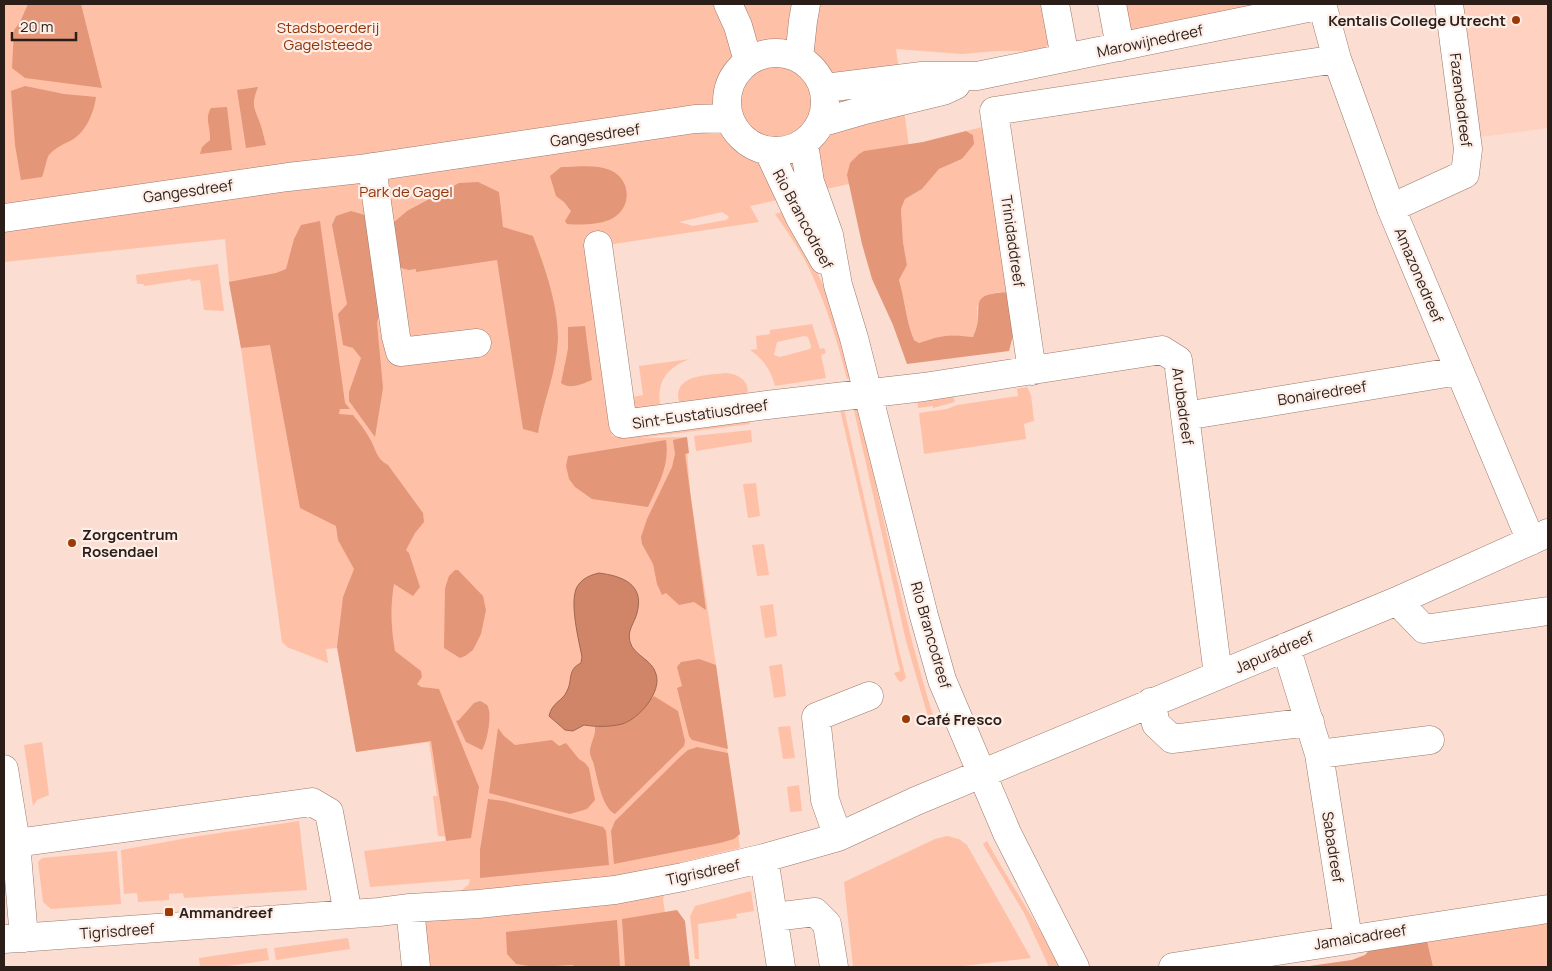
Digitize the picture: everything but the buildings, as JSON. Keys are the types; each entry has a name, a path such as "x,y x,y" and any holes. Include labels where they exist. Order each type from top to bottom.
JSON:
{"street":[{"path":"728,4 738,26 748,61"},
{"path":"799,58 806,4"},
{"path":"1054,4 1064,58"},
{"path":"1112,4 1120,47"},
{"name":"Marowijnedreef","path":"825,88 922,76 977,76 1322,4"},
{"name":"Amazonedreef","path":"1322,4 1338,59 1391,208 1458,371 1540,537"},
{"name":"Fazendadreef","path":"1391,208 1465,174 1468,149 1449,4"},
{"path":"782,53 799,58 815,70 825,88 822,122 804,144 787,151 769,152 744,140 729,118 727,96 734,76 748,61 765,54 782,53"},
{"name":"Trinidaddreef","path":"1032,371 994,111 1338,59"},
{"name":"Marowijnedreef","path":"822,122 943,91 977,76"},
{"name":"Gangesdreef","path":"4,218 288,177 372,167 695,119 729,118"},
{"name":"Rio Brancodreef","path":"804,144 810,182 829,235 838,285 868,393 942,680 1007,833 1075,967"},
{"name":"Rio Brancodreef","path":"769,152 800,218 838,285"},
{"path":"372,167 396,337 400,352 478,343"},
{"name":"Sint-Eustatiusdreef","path":"598,245 623,424 868,393"},
{"name":"Arubadreef","path":"868,393 924,387 1162,350 1178,360 1218,675"},
{"name":"Bonairedreef","path":"1186,416 1458,371"},
{"name":"Japurádreef","path":"982,774 1397,601 1540,537"},
{"path":"1397,601 1424,629 1548,611"},
{"name":"Sabadreef","path":"1286,647 1319,754 1348,939"},
{"path":"838,837 825,800 816,717 869,696"},
{"path":"1151,702 1156,724 1172,739 1310,722"},
{"path":"1319,754 1430,740"},
{"path":"4,770 16,843 14,938"},
{"name":"Tigrisdreef","path":"14,938 478,904 614,890 683,877 764,858 838,837 916,801 982,774"},
{"path":"16,843 312,802 329,812 348,914"},
{"path":"764,858 781,967"},
{"path":"410,908 416,967"},
{"name":"Jamaicadreef","path":"1173,967 1548,909"},
{"path":"774,916 815,912 827,924 834,967"}],"shaded area":[{"path":"28,4 81,4 102,88 25,78 12,68 14,30"},
{"path":"1461,4 1548,4 1548,128 1480,137"},
{"path":"25,86 64,94 96,97 91,116 84,129 74,139 58,147 49,155 42,177 21,180 15,145 11,91"},
{"path":"258,87 254,99 254,107 266,145 246,148 237,90"},
{"path":"227,107 232,150 200,154 202,147 210,140 208,116 211,108"},
{"path":"966,131 973,135 974,144 962,159 939,169 922,189 905,199 901,209 903,242 907,265 899,280 909,325 914,340 919,343 946,336 973,337 977,327 981,299 995,293 1010,292 1015,328 1009,351 907,364 893,325 872,279 862,244 847,175 850,163 864,151 923,142"},
{"path":"561,167 599,167 610,170 618,175 623,181 627,195 622,210 617,216 604,222 567,224 565,221 571,211 556,196 550,176"},
{"path":"478,182 499,192 503,227 533,236 553,299 558,339 557,351 553,375 538,433 523,429 497,260 416,272 416,269 409,270 393,266 386,229 407,211 459,183"},
{"path":"351,211 365,215 379,315 377,323 383,388 375,437 349,401 349,392 361,358 353,348 343,345 338,314 347,304 332,225 336,216"},
{"path":"320,221 345,403 350,409 340,409 339,414 353,415 362,426 379,457 388,465 423,513 424,522 415,533 406,550 409,553 420,587 413,596 394,584 392,626 395,651 421,671 422,677 417,684 421,687 439,689 479,787 471,838 446,841 431,741 356,752 337,647 343,597 354,569 338,540 336,526 300,508 270,345 241,348 229,282 276,273 286,269 294,239 301,225"},
{"path":"585,326 592,380 576,386 568,386 561,383 568,349 568,327"},
{"path":"687,437 689,453 685,454 706,610 694,602 679,605 666,593 662,595 657,584 653,564 642,544 641,537 647,519 672,467 675,454 673,440"},
{"path":"666,440 665,466 648,507 592,499 575,487 569,479 566,466 568,456"},
{"path":"455,570 458,570 483,596 486,610 481,634 473,650 460,658 444,648 445,588 449,576"},
{"path":"599,573 616,576 630,583 635,588 639,603 629,638 635,651 654,669 657,681 656,689 648,704 629,721 608,726 584,725 573,731 565,730 549,716 550,711 567,691 572,672 581,663 582,657 574,612 575,594 581,581"},
{"path":"699,659 716,665 728,749 692,740 689,736 677,688 682,686 677,667 681,662"},
{"path":"654,696 678,711 685,741 684,746 615,814 610,811 603,799 590,754 595,727 624,723"},
{"path":"480,701 487,705 489,709 487,735 482,750 466,742 456,721 474,703"},
{"path":"498,728 515,745 552,740 559,746 566,743 589,768 595,800 587,809 570,814 489,793"},
{"path":"697,747 728,753 740,834 734,839 720,843 614,864 611,831 615,821 680,757 688,750"},
{"path":"488,799 504,801 603,827 606,831 609,865 480,878 480,850"},
{"path":"677,910 685,921 690,967 625,967 622,919"},
{"path":"617,920 620,967 574,967 573,965 536,967 516,964 507,954 506,932"},
{"path":"1426,937 1433,967 1303,967 1352,960 1365,955 1375,944"}],"green space":[{"name":"Park de Gagel","path":"4,4 1043,4 1049,37 1048,45 1041,51 997,51 962,54 896,49 912,170 750,206 759,222 607,245 609,419 612,436 749,415 750,424 640,438 686,437 690,492 716,665 740,848 674,864 663,899 673,967 425,967 421,926 469,884 470,879 370,887 364,851 467,838 438,836 433,796 437,796 429,742 356,752 337,648 326,649 328,663 287,647 282,642 241,348 229,282 225,239 4,262","holes":["722,212 729,218 726,220 693,226 679,222"]},
{"path":"1121,4 1276,4 1131,36"},
{"path":"987,126 1010,292 992,293 977,306 978,326 973,337 946,336 919,343 914,340 911,333 899,280 907,265 903,242 901,209 905,199 922,189 939,169 963,159 973,135 966,131"},
{"path":"788,210 824,287 839,326 852,378 847,379 828,315 809,269 796,244 775,214"},
{"path":"218,264 224,311 204,310 200,280 191,281 191,279 145,286 137,284 136,275"},
{"path":"812,324 820,349 824,348 826,353 821,355 826,378 775,386 766,365 750,350 757,349 756,336 770,334 770,330","holes":["804,336 808,337 810,349 780,357 774,355 777,342"]},
{"path":"690,359 669,371 665,377 660,389 660,406 635,410 629,398 643,395 639,366"},
{"path":"726,373 739,377 746,383 747,396 681,406 678,394 680,387 684,383 690,379 705,375"},
{"path":"1027,387 1031,395 1034,421 1024,424 1026,439 924,454 919,413 1018,396 1017,389"},
{"path":"953,392 955,402 933,408 933,406 918,408 917,397"},
{"path":"839,405 843,405 906,678 901,682 894,673 900,671"},
{"path":"853,406 858,406 903,606 936,725 931,727 906,641"},
{"path":"751,430 752,442 696,451 694,436"},
{"path":"756,483 760,516 748,518 743,484"},
{"path":"764,544 769,575 757,576 752,545"},
{"path":"773,604 777,636 765,638 760,606"},
{"path":"782,664 786,696 774,698 769,666"},
{"path":"790,726 795,758 783,759 778,727"},
{"path":"42,742 49,795 37,800 33,806 24,745"},
{"path":"799,785 802,811 790,812 787,787"},
{"path":"299,821 307,890 184,898 183,893 169,894 169,900 138,902 137,893 124,894 121,850"},
{"path":"947,836 959,839 967,845 1031,958 955,967 853,967 844,882 935,839"},
{"path":"987,841 1061,967 1049,967 1024,913 983,844"},
{"path":"117,851 121,904 51,909 43,902 38,862 42,858"},
{"path":"751,891 754,911 736,914 737,918 698,924 699,959 695,959 690,916 695,906"},
{"path":"1548,919 1548,967 1303,967 1352,960 1365,955 1375,944"},
{"path":"348,938 350,949 276,960 274,948"},
{"path":"267,948 269,960 221,967 200,967 199,958"}],"place":[{"name":"Kentalis College Utrecht","path":"1516,20"},
{"name":"Zorgcentrum Rosendael","path":"72,543"},
{"name":"Café Fresco","path":"906,719"},
{"name":"Ammandreef","path":"169,912"}],"park label":[{"name":"Stadsboerderij Gagelsteede","path":"328,36"}]}
